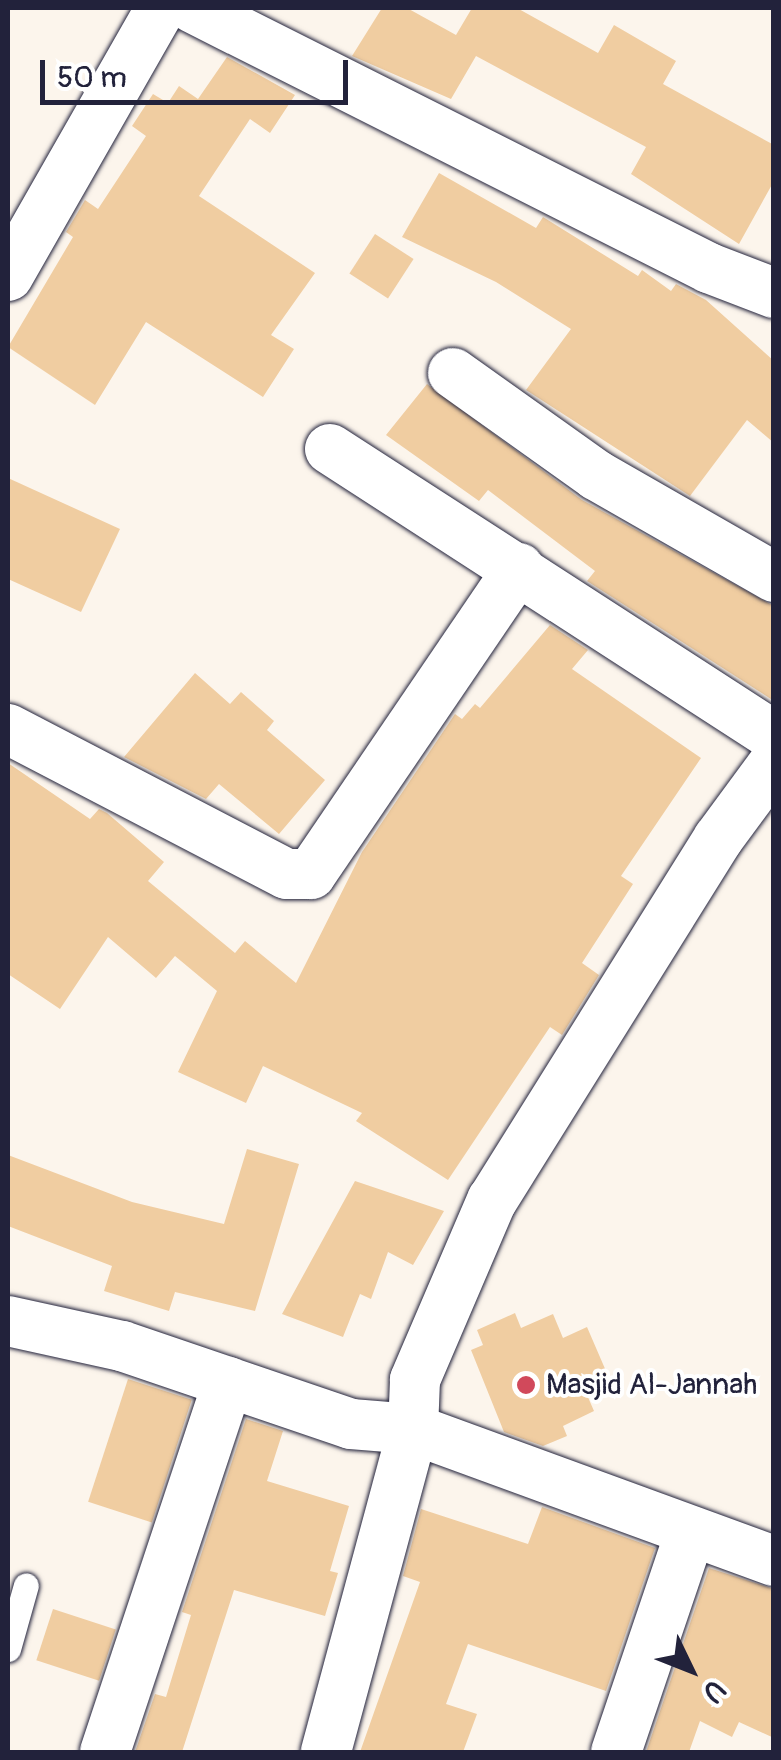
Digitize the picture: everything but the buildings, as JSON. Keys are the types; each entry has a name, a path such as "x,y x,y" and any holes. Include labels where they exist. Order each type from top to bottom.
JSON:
{"street":[{"path":"8,276 161,8"},
{"path":"193,8 709,268 774,293"},
{"path":"452,373 596,475 774,577"},
{"path":"330,449 520,568 774,736"},
{"path":"8,729 288,874 310,874 520,568"},
{"path":"326,1752 413,1429 415,1380 492,1200 718,840 774,763"},
{"path":"8,1321 122,1346 351,1424 413,1429 774,1561"},
{"path":"105,1752 228,1382"},
{"path":"616,1752 690,1531"}],"lane":[{"path":"8,1649 26,1585"}],"place":[{"name":"Masjid Al-Jannah","path":"526,1385"}]}
